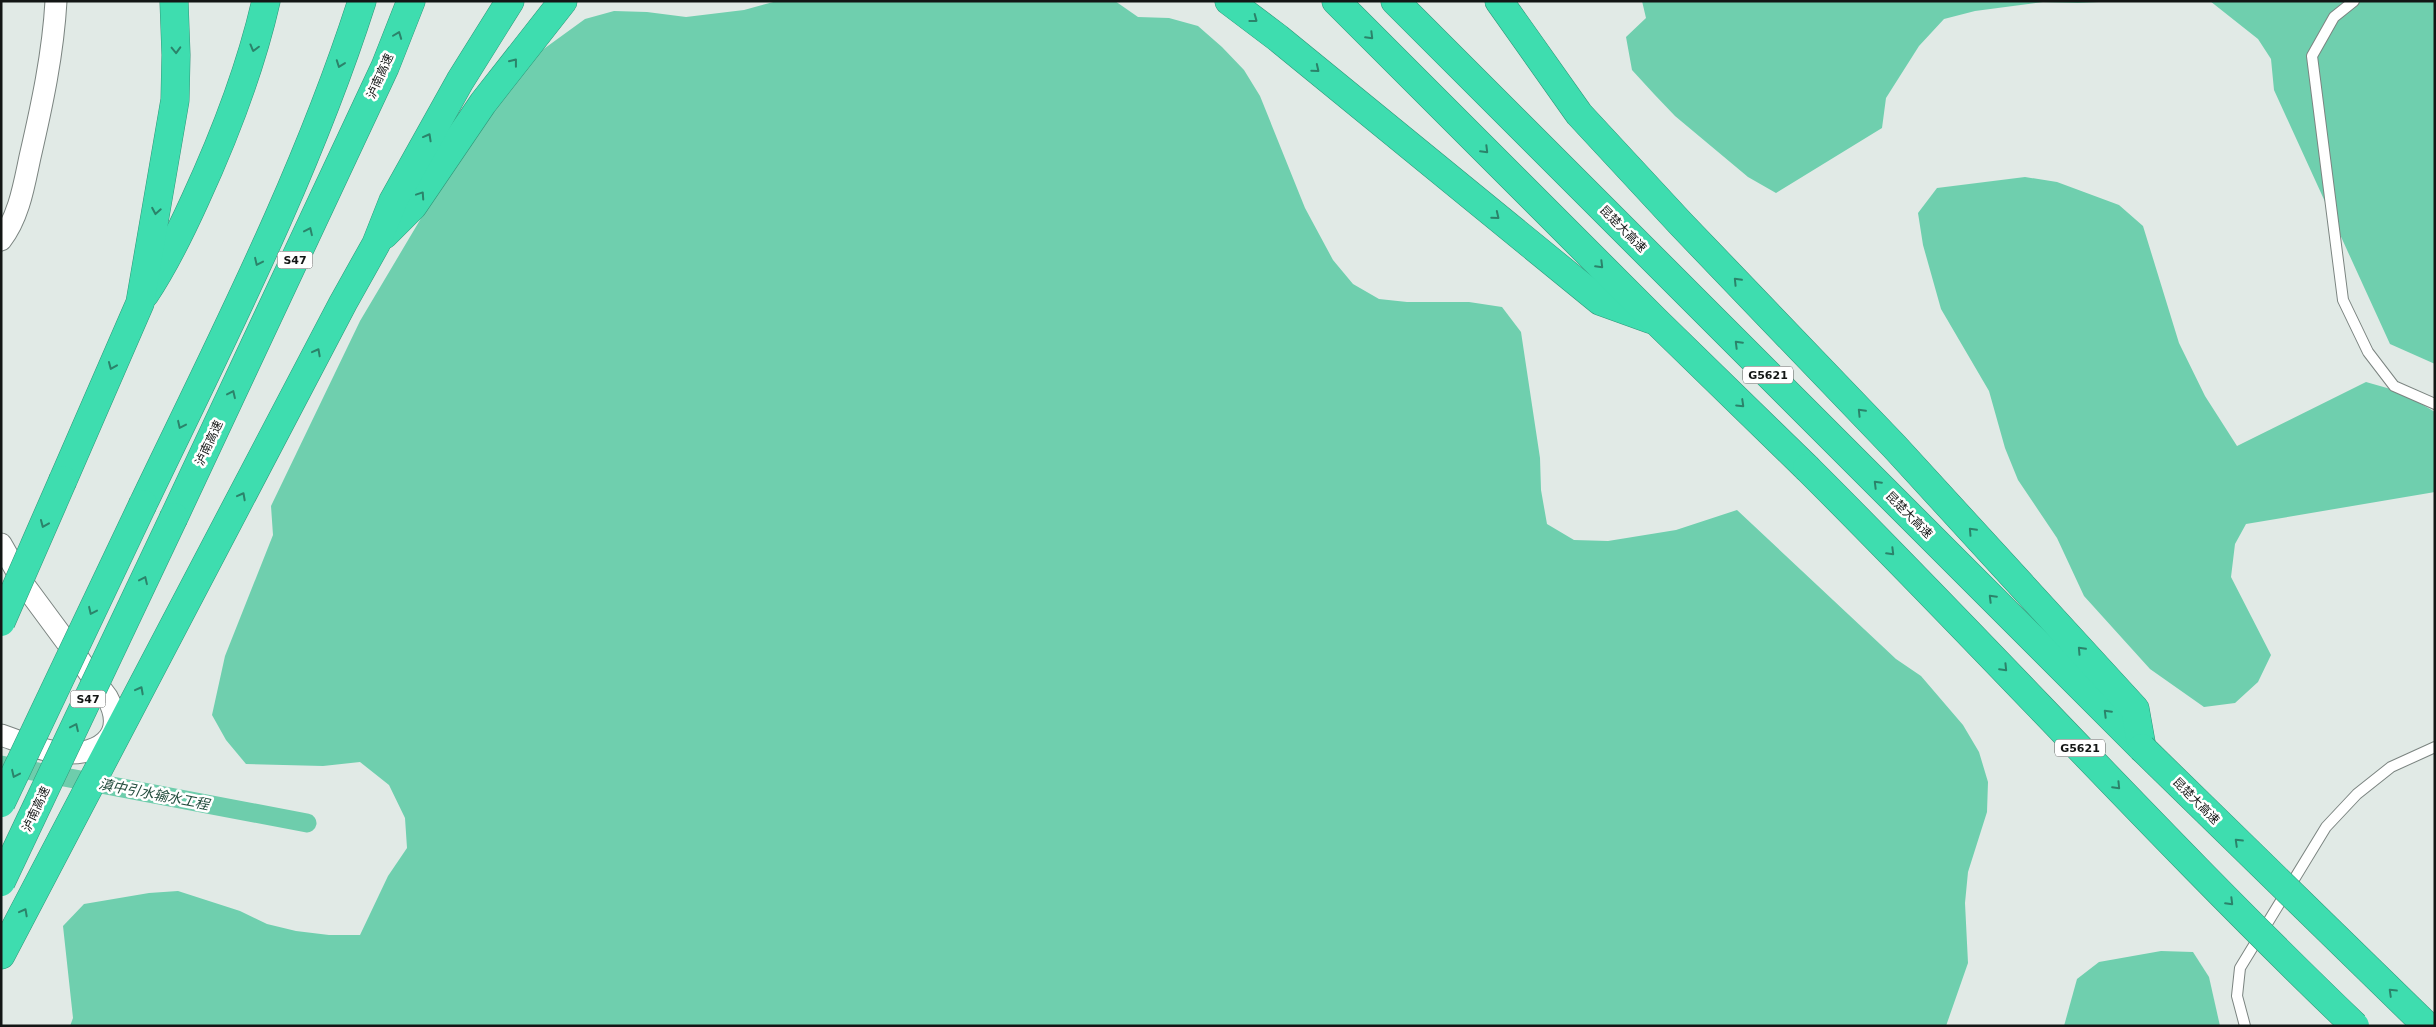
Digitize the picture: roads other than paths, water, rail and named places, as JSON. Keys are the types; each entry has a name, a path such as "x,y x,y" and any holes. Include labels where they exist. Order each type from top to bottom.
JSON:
{"highway":[{"path":"140,303 175,100 174,1"},
{"path":"1,622 140,303 166,264 224,137 244,82 266,1"},
{"name":"S47","path":"1,803 276,225 318,126 362,1"},
{"name":"泸南高速","path":"1,882 292,269 385,67 411,1"},
{"path":"1,955 334,320 376,244 392,201 460,81 510,1"},
{"path":"376,244 413,206 483,103 562,1"},
{"path":"1229,1 1278,38 1600,301 1656,321"},
{"name":"G5621","path":"1336,1 1656,321 1916,577 2155,826 2355,1026"},
{"name":"昆楚大高速","path":"1395,1 2142,748 2427,1026"},
{"path":"1480,1 1579,114 1680,224 1894,446 2135,709 2142,748"},
{"path":"1499,1 1579,114"}],"street":[{"path":"1,240 12,222 18,205 37,126 52,44 56,1"},
{"path":"1,544 25,586 107,697 113,708 116,722 114,730 105,742 97,747 78,752 57,752 1,735"}],"lane":[{"path":"2354,1 2334,17 2312,56 2343,300 2368,352 2394,386 2435,404"},
{"path":"2245,1026 2237,996 2240,968 2326,827 2357,794 2391,767 2435,748"}],"waterway":[{"name":"滇中引水输水工程","path":"1,765 307,823"}]}
